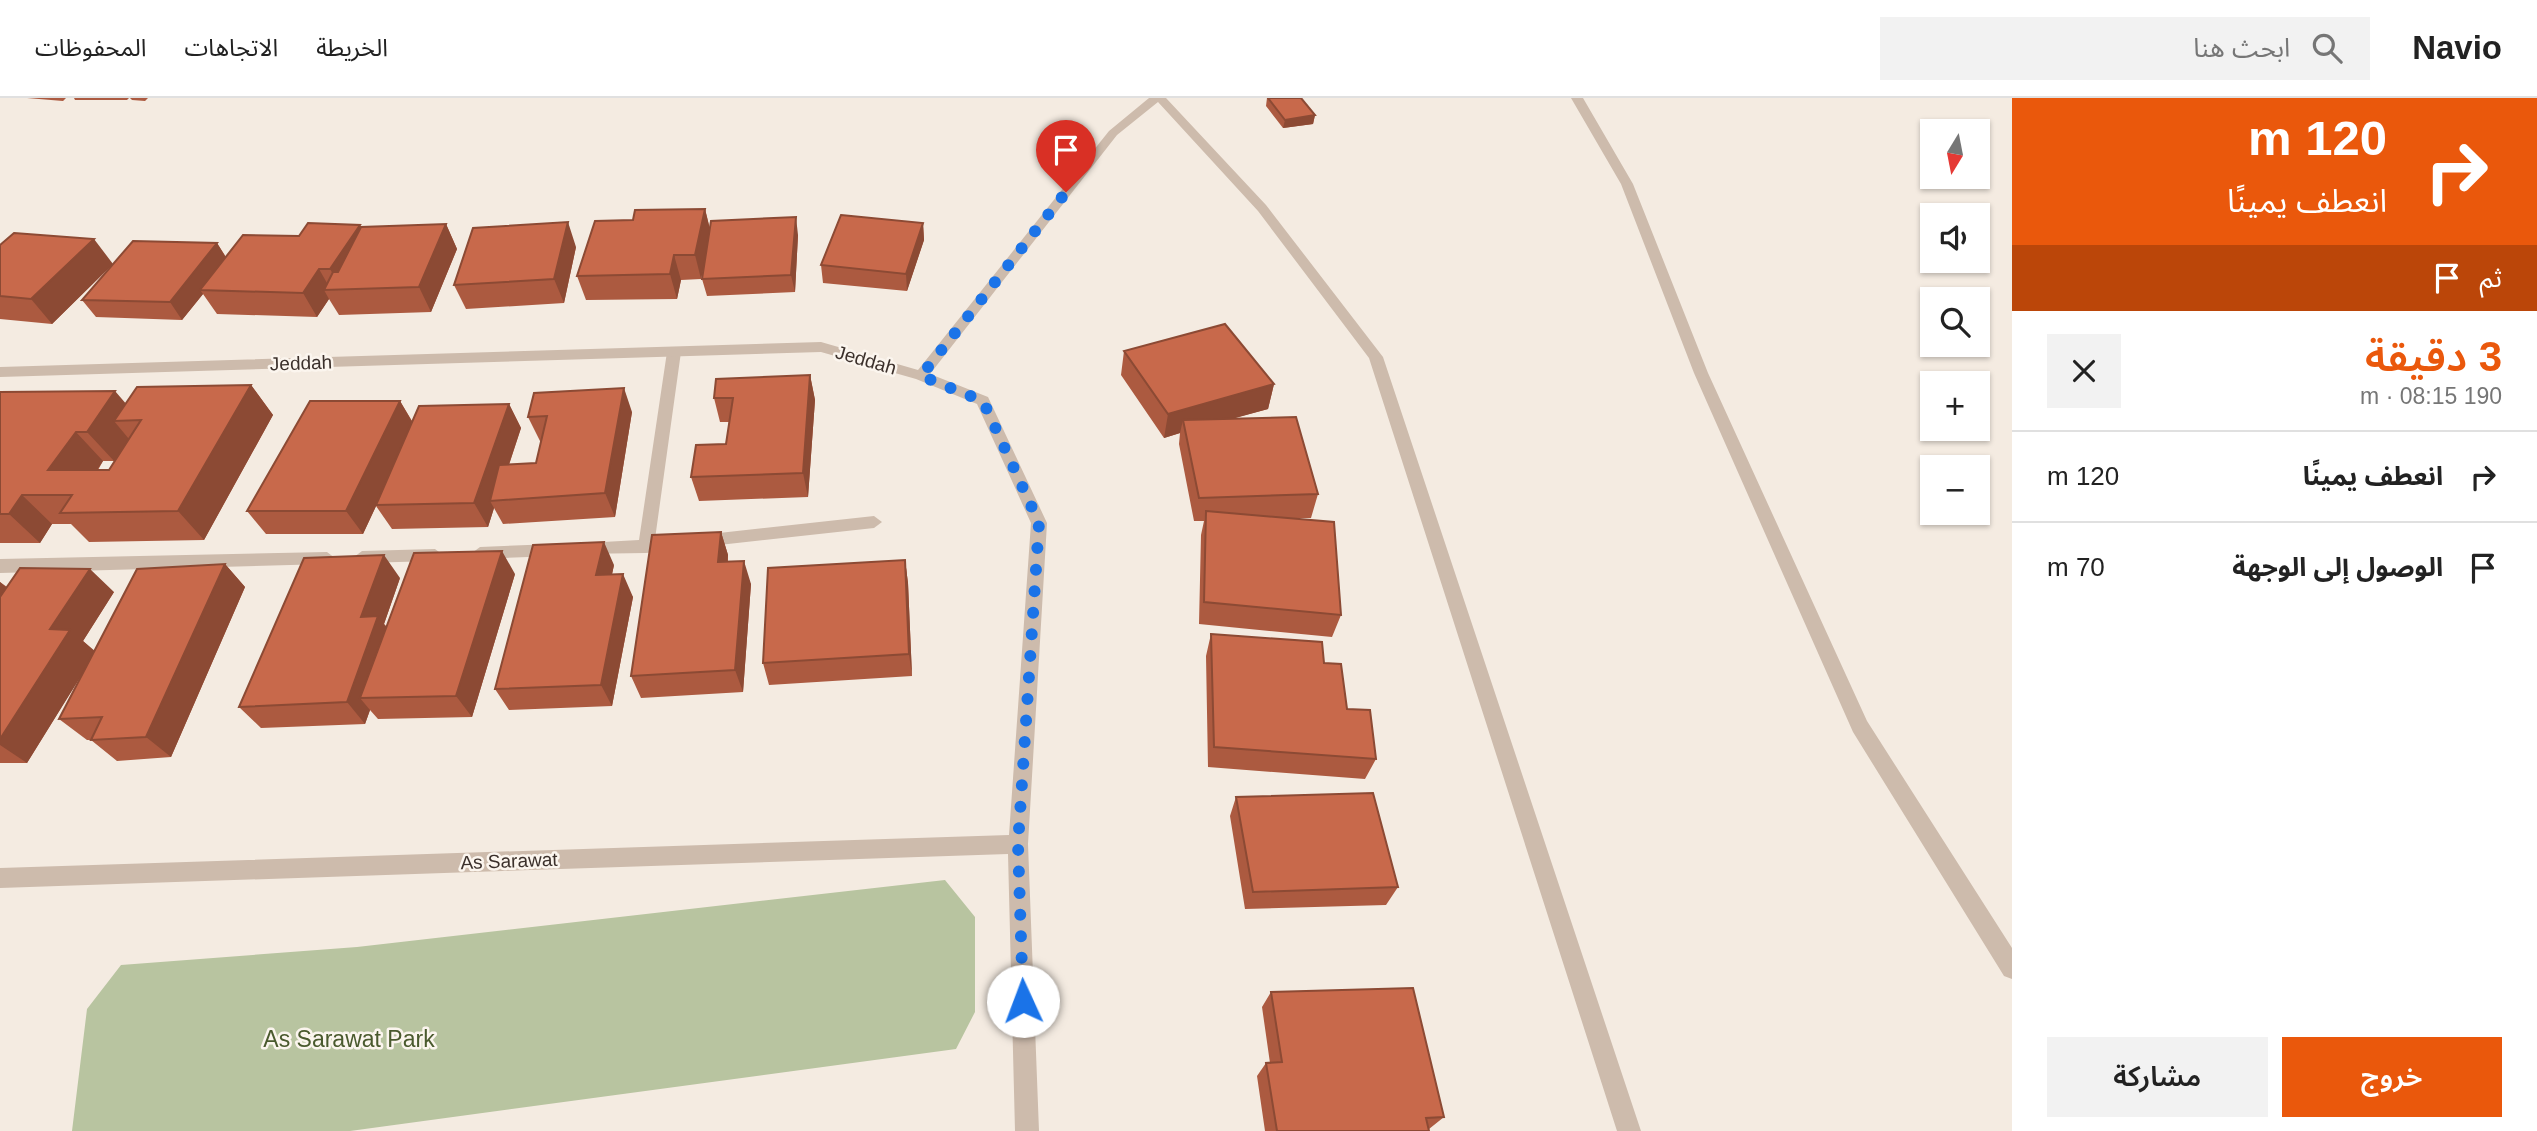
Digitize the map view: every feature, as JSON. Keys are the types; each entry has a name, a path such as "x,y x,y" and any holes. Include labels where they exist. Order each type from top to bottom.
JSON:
{"street":[{"path":"921,376 1113,133 1158,98 1262,208 1376,356 1629,1131"},
{"path":"1577,98 1627,184 1701,373 1860,726 2012,968"},
{"name":"Jeddah","path":"0,372 821,348 921,376 983,401 1039,523 1018,844 1027,1131"},
{"path":"646,547 674,352"},
{"path":"0,566 646,547 874,522"},
{"name":"As Sarawat","path":"0,878 1018,844"}],"green space":[{"name":"As Sarawat Park","path":"945,880 975,917 975,1012 956,1049 350,1131 72,1131 87,1009 121,965 357,947"}],"building":[{"path":"1268,98 1301,98 1315,115 1285,120"},
{"path":"705,209 695,255 674,255 670,274 577,276 595,221 633,220 635,210"},
{"path":"841,215 923,223 906,274 821,265"},
{"path":"796,217 791,275 702,279 711,221"},
{"path":"568,222 554,279 454,285 473,228"},
{"path":"308,223 360,225 330,269 319,269 303,293 200,290 243,235 299,236"},
{"path":"446,224 419,287 324,290 333,272 338,272 361,227"},
{"path":"14,233 94,239 31,299 0,296 0,245"},
{"path":"133,241 217,243 170,302 82,300"},
{"path":"1225,324 1274,384 1168,414 1124,351"},
{"path":"810,375 803,473 691,477 696,445 726,444 733,398 714,398 716,379"},
{"path":"251,385 178,511 60,513 72,495 22,495 9,514 0,514 0,392 115,391 87,432 76,432 48,470 109,470 141,420 114,421 137,387"},
{"path":"624,388 605,493 490,501 499,465 536,463 547,416 528,417 534,393"},
{"path":"310,401 400,401 346,511 247,511"},
{"path":"509,404 474,503 376,505 419,406"},
{"path":"1296,417 1318,494 1199,498 1183,420"},
{"path":"1206,511 1334,522 1341,615 1204,602"},
{"path":"721,532 718,562 744,561 735,670 631,676 652,535"},
{"path":"604,542 596,575 623,574 601,685 495,689 533,545"},
{"path":"502,551 456,696 360,698 414,553"},
{"path":"384,555 361,617 378,616 347,702 239,707 304,558"},
{"path":"905,560 909,654 763,663 768,568"},
{"path":"225,564 146,737 91,740 102,717 59,719 137,569"},
{"path":"20,568 90,569 50,629 70,630 0,739 0,597"},
{"path":"1211,634 1322,642 1324,663 1341,664 1347,709 1370,710 1376,759 1214,747"},
{"path":"1373,793 1398,887 1253,892 1236,797"},
{"path":"1413,988 1444,1117 1426,1118 1429,1131 1277,1131 1266,1063 1282,1062 1271,992"}],"route":[{"path":"1023,1001 1018,844 1039,523 983,401 921,376 1066,192"}]}
